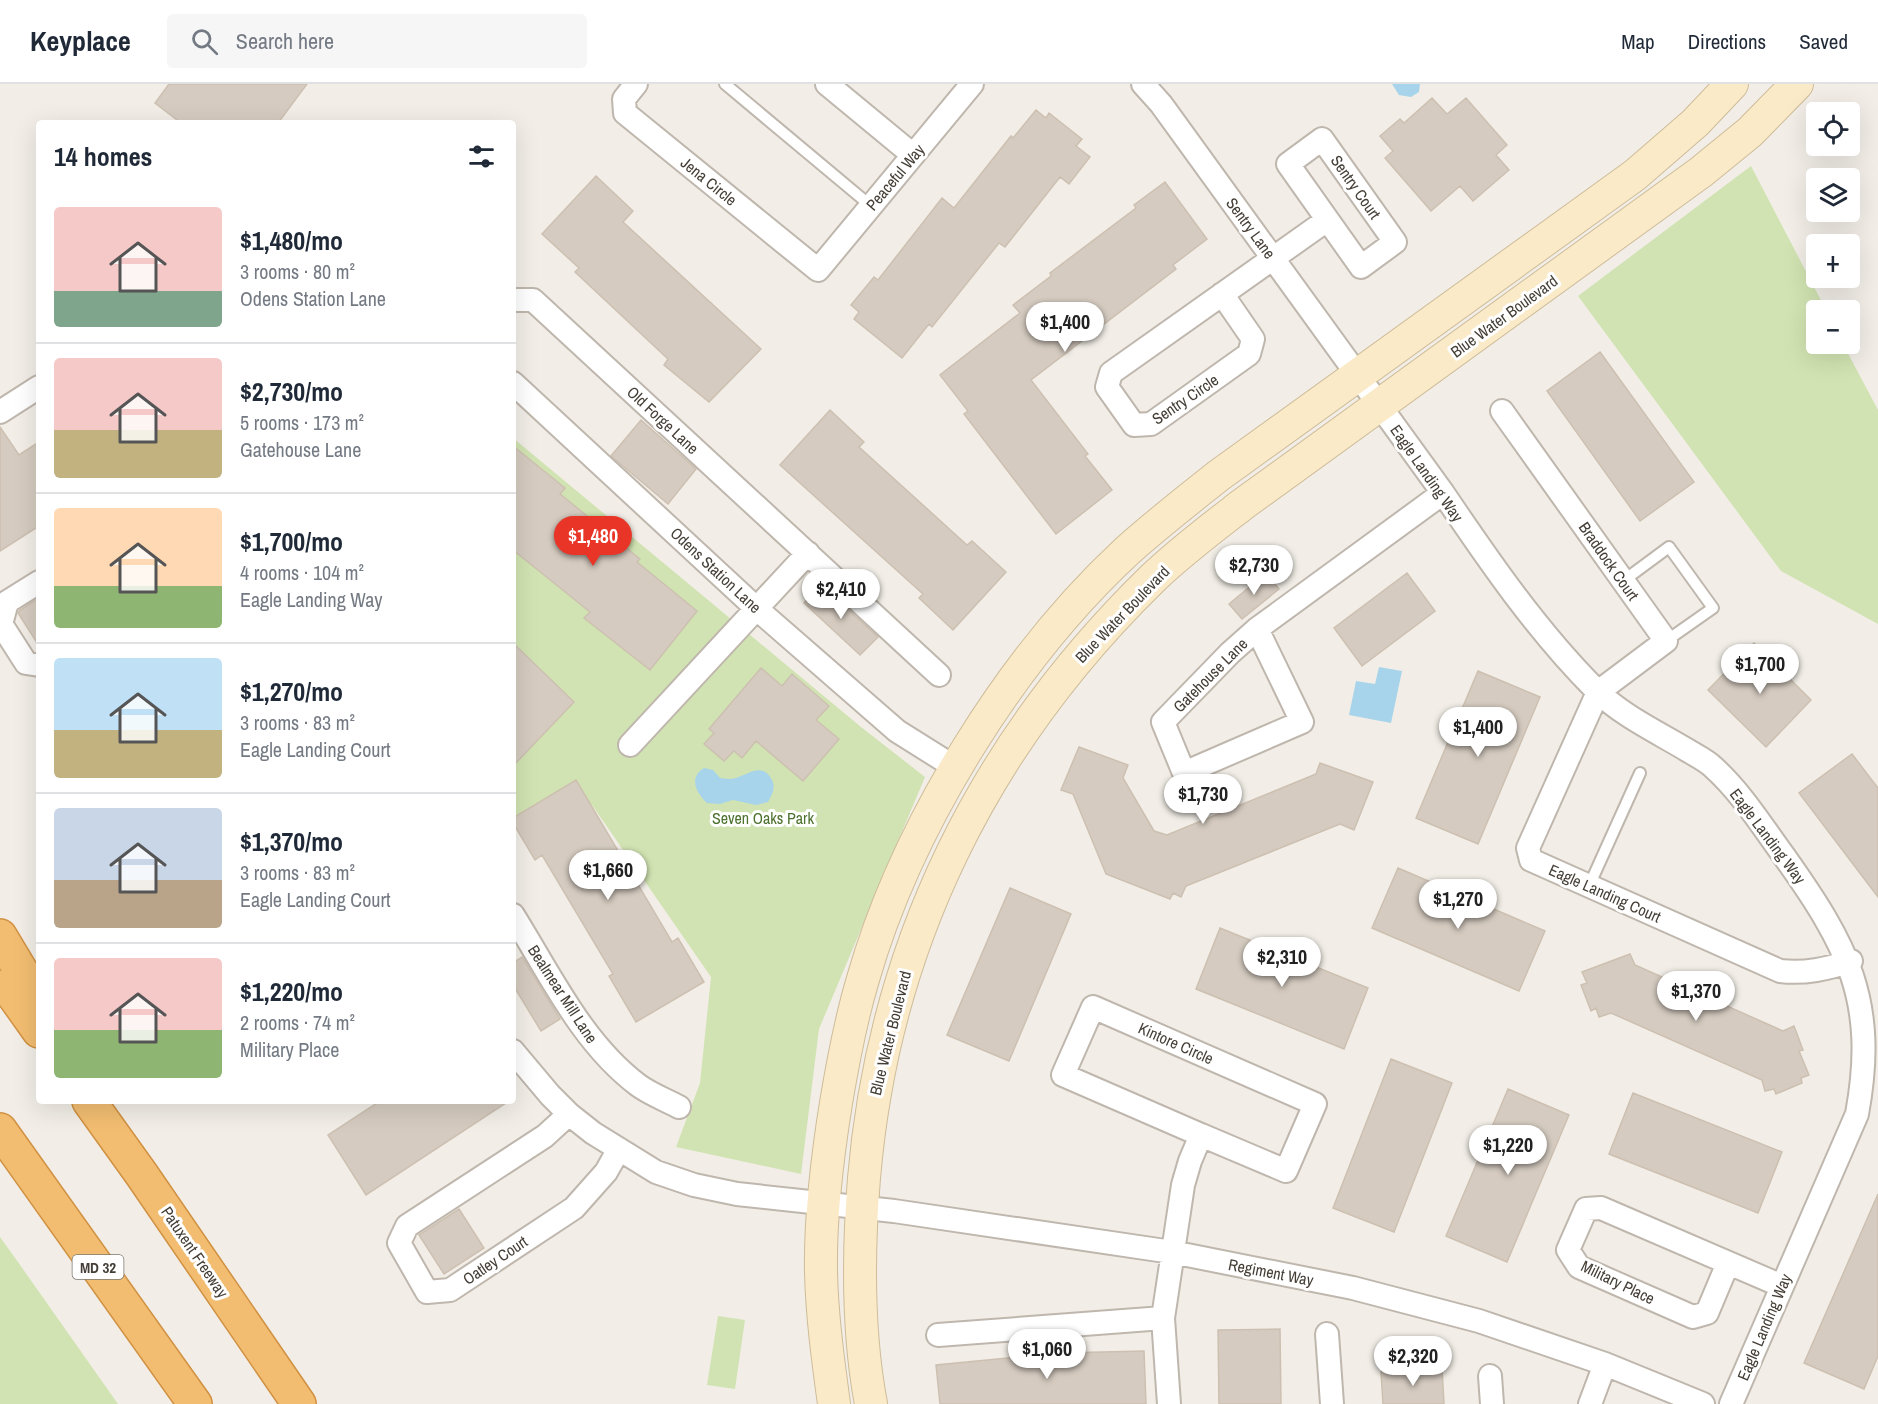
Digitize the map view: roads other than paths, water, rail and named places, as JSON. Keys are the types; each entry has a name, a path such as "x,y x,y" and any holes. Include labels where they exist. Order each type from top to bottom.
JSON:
{"highway":[{"path":"0,936 36,995"},
{"path":"0,977 36,1027"},
{"name":"Patuxent Freeway","path":"91,1104 299,1404"},
{"path":"101,1104 142,1175"},
{"name":"MD 32","path":"0,1130 195,1404"}],"street":[{"name":"Jena Circle","path":"636,84 624,99 625,113 818,270"},
{"path":"827,84 913,155"},
{"name":"Peaceful Way","path":"818,270 972,84"},
{"name":"Sentry Lane","path":"1143,84 1161,104 1357,375"},
{"path":"834,1404 825,1334 821,1272 823,1203 844,1054 863,978 891,900 922,829 956,768 989,716 1059,623 1127,552 1169,515 1218,476 1635,175 1695,123 1732,84"},
{"name":"Blue Water Boulevard","path":"871,1404 861,1332 862,1208 868,1134 879,1066 899,988 924,916 954,848 987,786 1016,740 1085,650 1153,578 1235,510 1701,172 1750,132 1797,84"},
{"name":"Sentry Court","path":"1322,139 1395,242 1361,267 1327,219 1288,164 1322,139"},
{"path":"1272,258 1327,219"},
{"name":"Sentry Circle","path":"1222,294 1253,339 1249,354 1151,424 1134,425 1107,387 1111,373 1272,258"},
{"name":"Old Forge Lane","path":"516,300 533,300 939,675"},
{"name":"Eagle Landing Way","path":"1357,375 1478,544 1557,649 1598,692 1633,717 1712,765 1741,797 1830,921 1851,961 1865,1002 1869,1029 1865,1086 1857,1114 1731,1404"},
{"name":"Odens Station Lane","path":"516,386 757,609 897,731 956,768"},
{"path":"0,412 36,389"},
{"name":"Braddock Court","path":"1502,411 1666,641"},
{"name":"Gatehouse Lane","path":"1257,629 1302,722 1184,773 1163,722 1230,653 1257,629 1443,493"},
{"path":"630,745 808,553"},
{"path":"36,584 7,602 1,624 26,663 36,665"},
{"path":"1598,692 1666,641"},
{"name":"Eagle Landing Court","path":"1598,692 1528,848 1531,860 1780,971 1797,974 1828,969 1851,961"},
{"name":"Bealmear Mill Lane","path":"516,920 583,1029 608,1060 640,1087 680,1107"},
{"name":"Kintore Circle","path":"1093,1007 1315,1104 1286,1171 1201,1135 1062,1075 1093,1007"},
{"name":"Regiment Way","path":"516,1054 550,1095 593,1133 656,1172 694,1185 737,1194 862,1208 1172,1252 1376,1294 1479,1322 1605,1364 1703,1404"},
{"name":"Oatley Court","path":"569,1114 545,1136 407,1226 399,1243 427,1292 450,1290 574,1208 606,1172 619,1149"},
{"path":"1169,1404 1162,1318 1183,1185 1201,1135"},
{"name":"Military Place","path":"1728,1263 1707,1313 1693,1317 1579,1267 1568,1250 1586,1209 1601,1208 1782,1286"},
{"path":"938,1335 1162,1318"},
{"path":"1327,1334 1332,1404"},
{"path":"1590,1404 1605,1364"},
{"path":"1490,1377 1492,1404"}],"lane":[{"path":"725,84 871,206"},
{"path":"1623,580 1669,547 1713,608 1666,641"},
{"path":"1589,886 1640,772"}],"water":[{"path":"1392,84 1420,84 1419,92 1411,97 1399,95"},
{"path":"1379,667 1402,671 1391,723 1349,715 1356,681 1375,684"},
{"path":"704,768 713,770 720,778 729,779 752,771 763,771 772,780 774,786 772,794 768,802 756,805 733,800 720,804 707,803 695,785 696,776"}],"park label":[{"name":"Seven Oaks Park","path":"763,818"}]}
